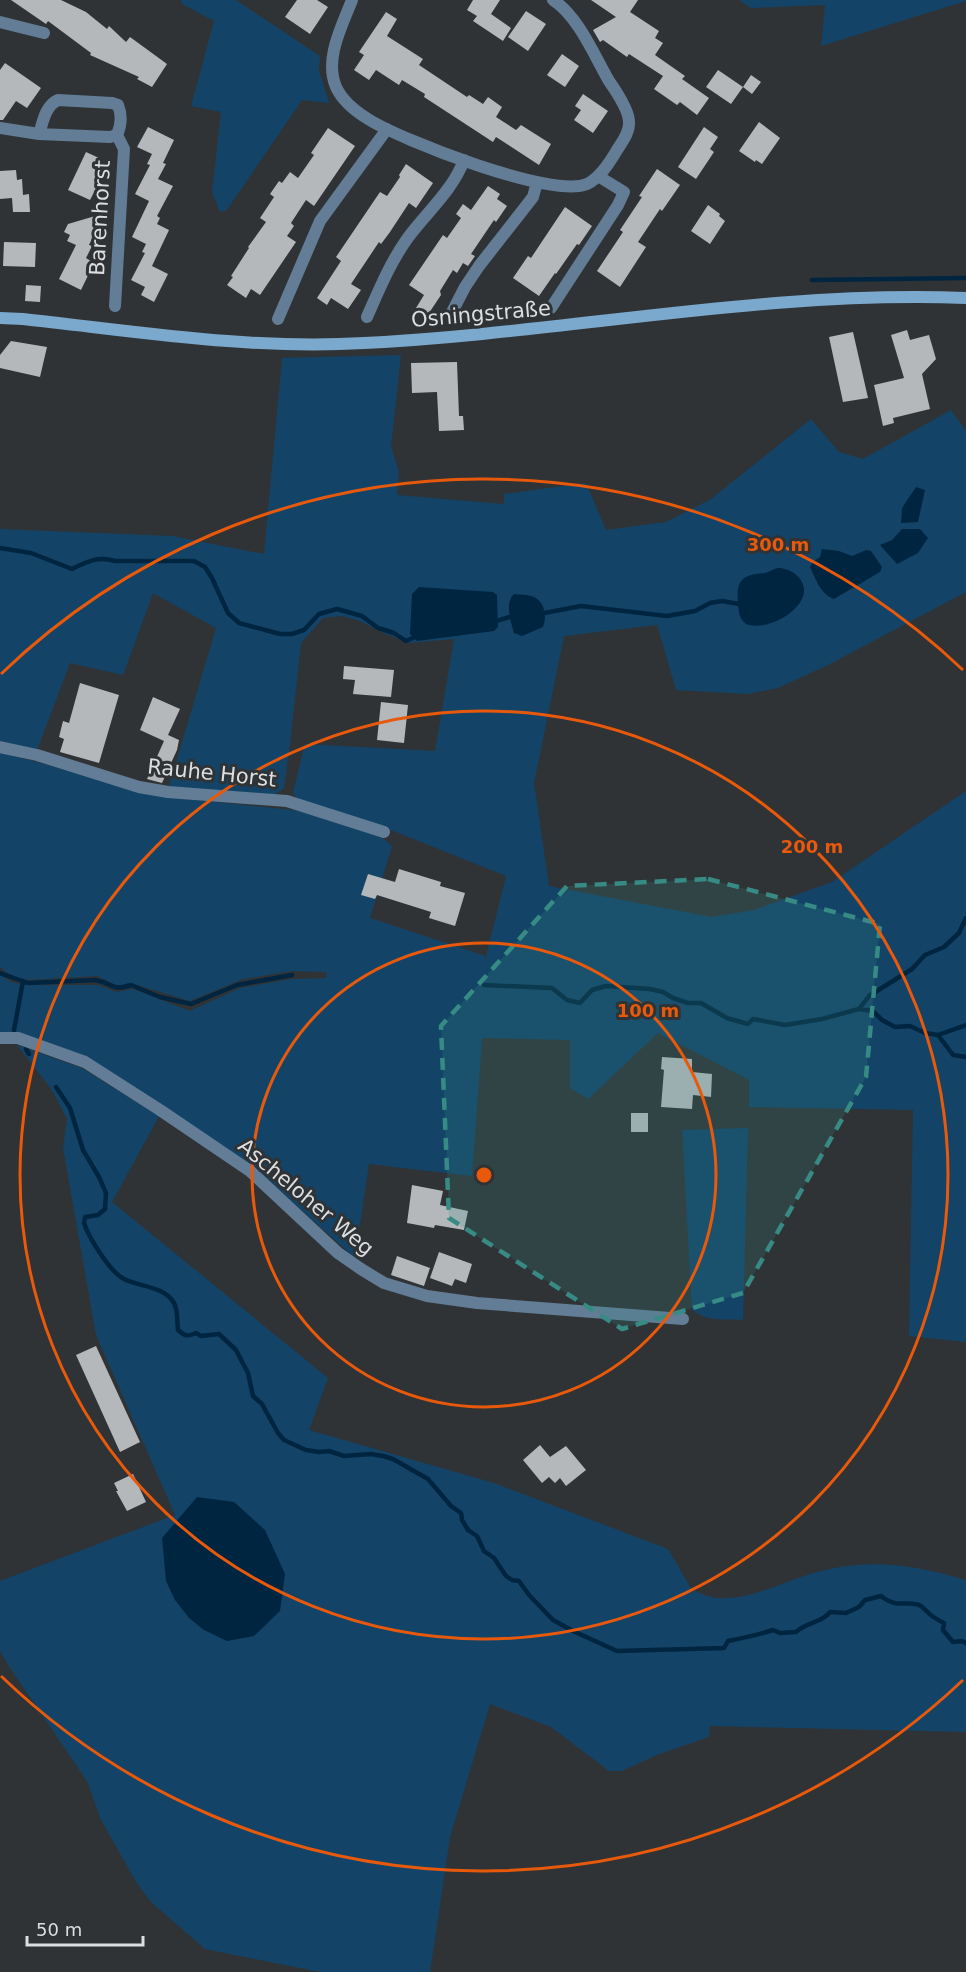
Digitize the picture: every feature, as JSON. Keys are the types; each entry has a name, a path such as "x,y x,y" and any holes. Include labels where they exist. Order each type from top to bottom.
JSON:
{"street":[{"path":"352,0 334,50 332,63 336,86 355,110 387,129 505,174 537,182 568,186 586,184 598,176 614,155 626,135 629,121 622,101 571,16 553,0"},
{"path":"0,22 44,33"},
{"name":"Barenhorst","path":"39,134 48,108 58,100 112,102 118,105 121,111 120,128 117,135 124,149 115,306"},
{"name":"Barenhorst","path":"0,128 39,134 110,137 117,135"},
{"path":"278,319 320,221 387,129"},
{"path":"367,317 392,262 408,237 459,173 464,160"},
{"path":"551,308 618,205 624,192 598,176"},
{"path":"450,316 479,266 533,197 537,182"},
{"name":"Osningstraße","path":"0,318 253,343 361,344 525,331 686,311 793,302 872,297 966,298"},
{"name":"Rauhe Horst","path":"0,747 37,755 139,786 168,792 286,801 384,832"},
{"name":"Ascheloher Weg","path":"0,1038 18,1038 84,1062 141,1098 250,1171 338,1253 384,1283 427,1296 477,1303 683,1319"}],"highlighted area":[{"path":"708,879 880,924 866,1077 743,1293 622,1329 449,1218 441,1026 567,886"}],"shaded area":[{"path":"181,0 236,0 320,56 319,70 329,103 302,100 226,211 220,212 212,192 221,112 191,106 214,21 182,4"},
{"path":"739,0 966,1 821,46 825,5 751,8"},
{"path":"401,355 391,446 399,472 397,495 504,504 504,494 586,483 606,530 666,522 711,499 811,419 839,452 863,459 951,410 966,431 966,592 828,665 778,688 748,694 676,690 657,625 564,636 534,783 549,886 712,917 754,910 832,882 966,791 966,1342 909,1336 913,1110 749,1107 749,1080 658,1033 588,1099 570,1088 570,1040 482,1038 472,1176 369,1164 355,1258 259,1172 87,1057 0,1033 0,975 11,982 25,985 98,985 117,992 133,989 190,1011 240,988 292,979 327,978 326,972 292,971 243,979 190,1001 131,983 118,986 97,976 28,980 14,978 0,967 0,752 166,797 303,811 383,838 392,846 370,918 486,956 506,876 396,832 297,799 293,792 305,744 435,751 454,639 409,643 360,621 342,616 323,618 301,643 284,788 274,795 168,789 216,628 153,593 123,675 70,663 37,750 0,741 0,529 172,536 264,554 282,358"},
{"path":"916,487 925,490 918,522 901,523 902,508"},
{"path":"902,529 920,529 928,538 918,553 897,564 880,545 892,540"},
{"path":"822,549 839,551 852,556 866,550 871,551 882,567 880,572 834,599 822,590 810,567 820,557"},
{"path":"778,568 789,570 799,577 804,587 802,599 786,616 770,624 753,626 746,624 739,612 738,588 740,583 751,575"},
{"path":"419,587 493,592 497,595 498,627 494,631 417,641 410,634 412,594"},
{"path":"514,594 532,596 541,602 545,614 543,627 522,636 514,633 509,603"},
{"path":"17,1045 82,1068 159,1116 112,1202 328,1378 309,1430 494,1483 668,1549 692,1590 712,1597 745,1596 821,1571 858,1565 912,1567 966,1580 966,1732 710,1726 709,1737 657,1755 622,1771 609,1771 551,1727 490,1704 450,1837 430,1972 320,1972 205,1949 151,1902 136,1882 101,1820 87,1781 0,1651 0,1581 175,1515 96,1335 63,1148 67,1119 52,1090"},
{"path":"748,1128 743,1320 709,1318 692,1309 682,1130"},
{"path":"197,1497 234,1502 265,1530 285,1574 280,1611 254,1636 227,1641 204,1630 189,1618 175,1600 166,1581 162,1538"}],"building":[{"path":"11,0 61,0 86,12 107,29 109,26 126,42 130,37 167,64 152,87 137,79 139,77 90,55 91,53 48,21 46,24"},
{"path":"297,0 317,0 328,7 310,34 285,17"},
{"path":"473,0 500,0 491,14 511,28 503,41 473,21 477,16 467,10"},
{"path":"591,0 638,0 630,12 659,31 655,38 663,43 655,55 685,76 682,79 709,98 697,115 680,102 677,105 654,89 663,76 629,54 627,57 603,40 600,42 593,30 616,17"},
{"path":"526,11 546,24 528,51 508,37"},
{"path":"386,12 397,19 387,36 423,59 419,65 467,97 469,95 483,104 488,97 502,107 496,117 516,130 521,125 551,144 539,165 496,137 493,142 402,80 399,85 376,70 369,80 354,70 364,55 359,52"},
{"path":"562,54 579,66 565,87 547,75"},
{"path":"5,63 41,88 27,108 16,101 3,120 0,120 0,70"},
{"path":"718,70 743,87 731,104 706,87"},
{"path":"751,75 761,82 752,94 743,87"},
{"path":"583,94 608,111 593,133 574,120 581,110 575,106"},
{"path":"759,122 780,138 762,164 739,151"},
{"path":"148,127 174,140 158,179 173,186 157,216 160,218 157,224 169,230 152,266 168,274 154,302 141,295 145,287 131,280 145,253 142,252 146,244 132,237 149,201 135,194 150,165 147,164 152,154 137,147"},
{"path":"704,127 718,137 710,149 714,152 696,179 678,167"},
{"path":"328,128 355,146 314,206 306,200 291,223 294,226 287,236 296,242 260,295 251,289 246,298 227,285 248,247 266,222 260,218 274,197 270,194 279,181 282,183 290,172 298,178 314,155 311,153"},
{"path":"86,152 99,158 94,169 104,173 90,200 68,190"},
{"path":"406,164 433,183 416,208 409,203 381,244 379,242 351,284 361,290 348,309 331,298 327,305 317,298 341,261 336,257 380,192 387,196"},
{"path":"657,169 680,185 662,211 660,209 638,242 646,247 620,287 597,271 623,232 620,230"},
{"path":"16,170 17,180 22,179 23,195 29,194 30,212 13,212 12,198 0,199 0,171"},
{"path":"488,186 500,194 497,199 507,206 496,222 494,220 471,254 475,256 468,266 463,263 457,273 453,270 440,291 441,295 427,316 416,308 424,295 409,285 443,235 447,238 461,218 456,214 463,204 471,210"},
{"path":"708,205 725,221 710,244 691,231"},
{"path":"565,207 592,226 539,296 513,278 528,256 531,258"},
{"path":"102,214 86,258 94,263 81,290 59,279 76,245 67,241 70,235 64,232 68,224"},
{"path":"4,242 36,243 35,267 3,266"},
{"path":"26,285 41,286 40,302 25,301"},
{"path":"907,330 910,340 929,335 936,359 922,374 930,409 893,418 894,423 883,426 874,385 904,378 891,335"},
{"path":"853,332 868,398 843,402 829,337"},
{"path":"11,341 47,347 40,377 0,368 0,355"},
{"path":"457,362 459,416 463,416 464,430 439,431 437,392 412,393 411,363"},
{"path":"344,666 394,670 391,697 353,694 355,680 343,679"},
{"path":"80,683 119,695 99,763 60,752 64,739 59,737 63,721 69,723"},
{"path":"153,697 180,709 168,735 179,740 177,750 162,783 147,779 164,741 140,730"},
{"path":"381,702 408,705 404,743 377,740"},
{"path":"399,869 441,882 440,886 465,893 455,926 429,918 431,912 377,895 375,899 361,895 368,874 395,882"},
{"path":"662,1057 692,1059 692,1072 712,1074 711,1097 693,1095 692,1109 661,1107 664,1070 661,1069"},
{"path":"631,1113 648,1113 648,1132 631,1132"},
{"path":"412,1185 443,1191 440,1205 468,1211 464,1230 407,1223"},
{"path":"439,1252 472,1264 466,1283 455,1279 452,1286 430,1278"},
{"path":"397,1256 430,1268 424,1286 391,1275"},
{"path":"96,1346 140,1442 120,1452 76,1355"},
{"path":"540,1445 550,1457 566,1446 586,1470 566,1486 560,1478 555,1483 549,1477 542,1483 523,1460"},
{"path":"133,1474 146,1502 127,1511 114,1483"}],"waterway":[{"path":"812,280 966,278"},
{"path":"0,548 31,553 72,569 98,559 194,561 205,567 228,613 239,623 280,634 292,634 304,630 319,614 337,609 362,616 378,628 394,633 406,641 417,636"},
{"path":"539,614 581,606 667,616 695,611 710,603 722,601 739,604"},
{"path":"493,622 513,616"},
{"path":"859,1009 869,996 912,969 925,955 944,947 959,933 966,918"},
{"path":"0,973 28,983 95,980 119,988 131,985 160,997 191,1004 237,985 292,975"},
{"path":"14,1030 23,981"},
{"path":"484,985 552,988 567,1000 580,1003 592,990 606,986 650,989 688,1003 701,1003 727,1018 748,1024 753,1019 785,1025 822,1019 859,1009 873,1011 882,1020 895,1027 910,1026 925,1033 938,1035 966,1025"},
{"path":"938,1035 953,1055 966,1057"},
{"path":"26,1049 29,1054"},
{"path":"56,1087 70,1108 83,1150 106,1193 105,1209 98,1215 85,1217 84,1223 95,1245 118,1275 170,1297 176,1309 178,1330 182,1334 196,1333 201,1336 219,1334 236,1350 248,1373 253,1396 262,1404 284,1440 306,1450 329,1451 344,1456 371,1454 383,1456 393,1459 428,1479 451,1506 461,1513 468,1530 477,1536 484,1551 494,1558 506,1576 519,1581 553,1620 617,1651 724,1648 728,1641 773,1630 780,1633 796,1632 827,1616 830,1612 846,1613 859,1607 865,1600 881,1596 893,1602 921,1606 944,1623 943,1630 953,1642 966,1643"}]}
